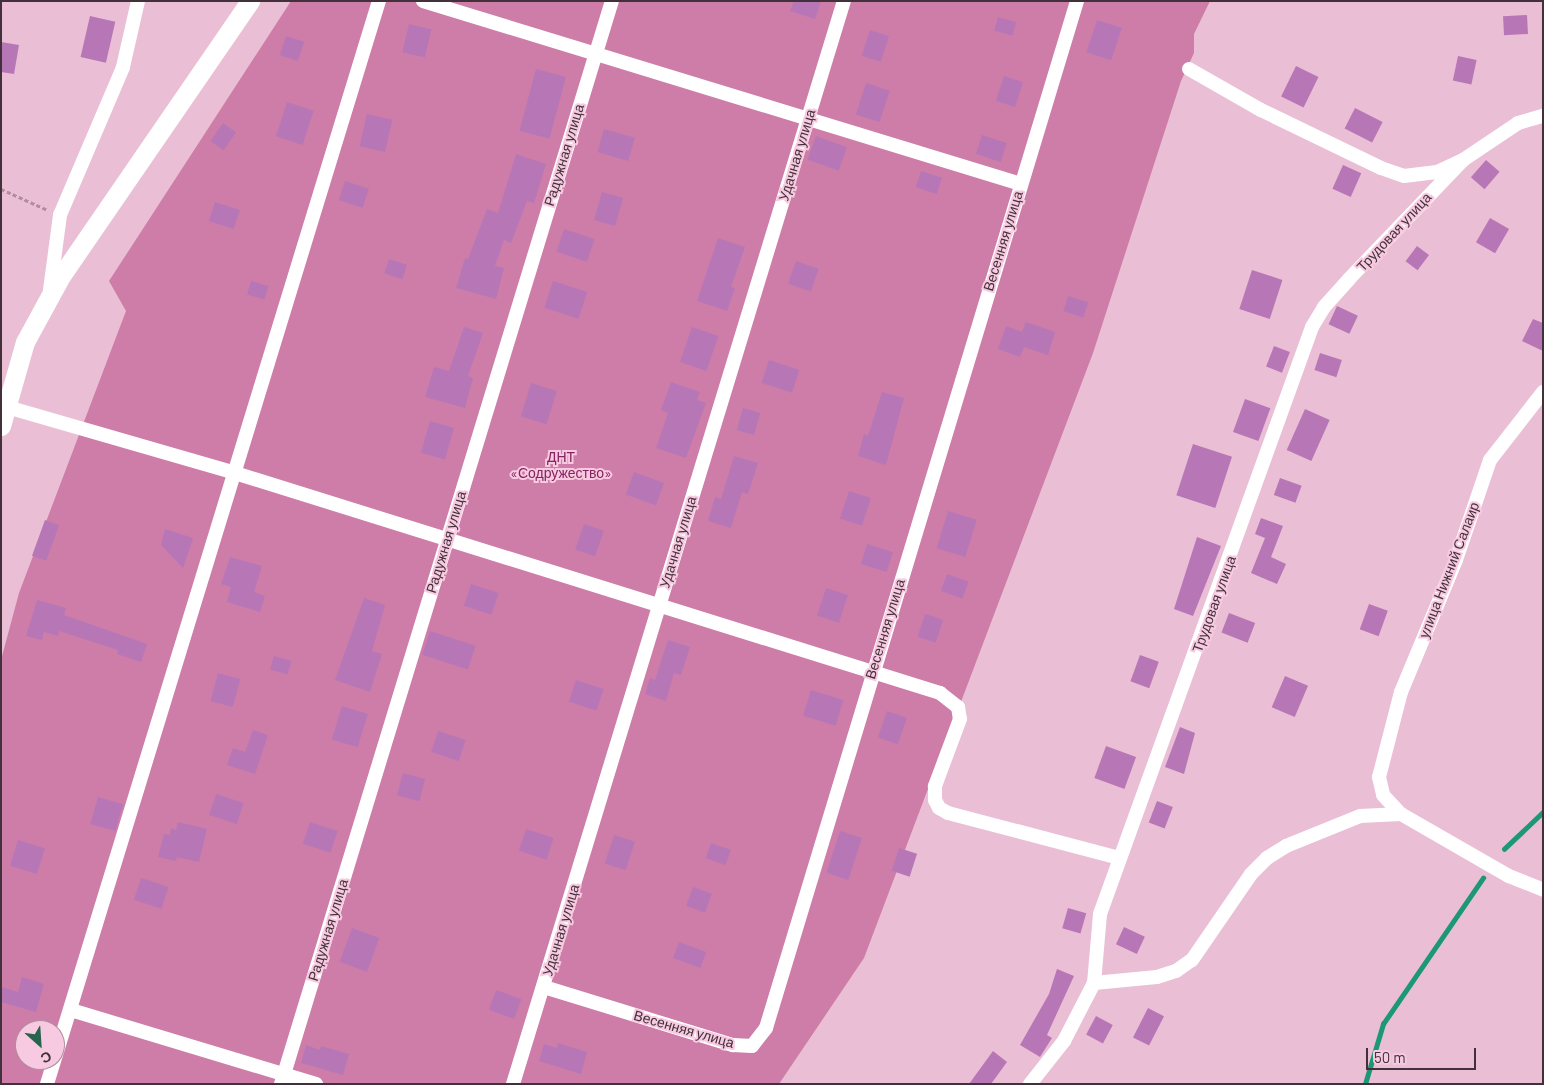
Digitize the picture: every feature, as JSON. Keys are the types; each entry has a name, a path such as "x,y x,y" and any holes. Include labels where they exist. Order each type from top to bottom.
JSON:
{"street":[{"path":"49,298 60,215 123,67 138,1"},
{"path":"1,426 25,342 49,298 250,1"},
{"path":"47,1084 72,1010 379,1"},
{"path":"424,1 596,53 807,121 1021,184"},
{"name":"Радужная улица","path":"282,1079 612,1"},
{"name":"Удачная улица","path":"513,1084 844,1"},
{"name":"Весенняя улица","path":"544,987 733,1045 752,1046 766,1028 872,672 1077,1"},
{"path":"1189,69 1262,110 1381,168 1404,176 1437,172 1463,160 1518,123 1543,116"},
{"name":"Трудовая улица","path":"1030,1084 1064,1041 1094,983 1100,914 1312,326 1342,286 1463,160"},
{"name":"улица Нижний Салаир","path":"1543,392 1490,460 1456,560 1401,692 1379,777 1383,795 1401,814 1509,876 1543,890"},
{"path":"7,407 235,473 940,693 958,707 960,719 935,786 939,808 1119,858"},
{"path":"1094,983 1157,977 1176,971 1192,960 1251,874 1267,858 1286,846 1360,816 1401,814"},
{"path":"72,1010 282,1079 316,1084"}],"path":[{"path":"1,189 60,215"}],"green space":[{"name":"ДНТ «Содружество»","path":"291,1 1210,1 1194,34 1194,53 1181,81 1093,353 864,958 779,1084 1,1084 1,660 19,593 126,311 109,281"}],"building":[{"path":"794,1 821,1 815,19 790,11"},
{"path":"1527,15 1528,34 1504,35 1503,16"},
{"path":"90,16 115,22 106,63 81,57"},
{"path":"998,17 1016,22 1012,36 994,30"},
{"path":"1097,20 1122,28 1111,60 1086,52"},
{"path":"409,24 431,29 425,57 402,52"},
{"path":"870,30 889,36 881,62 862,56"},
{"path":"286,36 304,42 298,61 280,55"},
{"path":"1,42 19,45 14,74 1,72"},
{"path":"1458,56 1477,60 1471,84 1453,80"},
{"path":"1296,66 1318,77 1304,108 1281,97"},
{"path":"536,69 566,77 549,139 519,131"},
{"path":"1004,76 1023,82 1015,107 996,101"},
{"path":"866,83 890,91 880,122 856,114"},
{"path":"287,102 314,111 303,145 276,136"},
{"path":"1355,108 1383,122 1372,143 1345,128"},
{"path":"367,114 392,120 385,152 360,146"},
{"path":"223,123 236,132 223,150 210,141"},
{"path":"604,129 635,138 628,161 597,152"},
{"path":"982,135 1007,143 1001,162 976,154"},
{"path":"816,136 847,147 838,171 807,159"},
{"path":"516,154 546,164 534,203 527,201 511,243 504,240 495,266 504,268 496,299 456,288 465,258 468,259 487,209 498,213"},
{"path":"1486,160 1500,172 1484,189 1471,177"},
{"path":"1343,165 1361,173 1351,197 1332,189"},
{"path":"921,171 942,178 937,194 916,187"},
{"path":"345,181 369,189 363,208 339,200"},
{"path":"602,192 623,198 615,226 594,220"},
{"path":"215,202 240,210 234,229 209,221"},
{"path":"1490,218 1509,229 1495,253 1476,242"},
{"path":"564,229 594,239 587,262 557,252"},
{"path":"718,238 745,247 731,287 735,288 727,311 697,301"},
{"path":"1417,246 1429,255 1418,270 1406,261"},
{"path":"389,259 407,265 402,279 384,273"},
{"path":"796,261 819,269 811,292 788,284"},
{"path":"1252,270 1282,280 1270,319 1239,309"},
{"path":"251,281 268,286 264,299 247,294"},
{"path":"553,281 587,292 579,319 544,308"},
{"path":"1068,296 1088,302 1083,317 1063,311"},
{"path":"1337,306 1358,316 1349,334 1329,324"},
{"path":"1533,319 1543,323 1543,351 1522,341"},
{"path":"1026,322 1055,332 1048,355 1024,347 1020,357 998,349 1006,326 1022,332"},
{"path":"464,327 483,333 468,376 473,378 465,408 425,397 434,367 449,371"},
{"path":"692,327 718,336 706,371 680,362"},
{"path":"1274,346 1290,352 1282,373 1266,367"},
{"path":"1320,353 1342,360 1336,377 1314,370"},
{"path":"769,360 799,370 792,393 762,383"},
{"path":"671,382 700,392 697,400 706,403 686,458 656,448 668,413 661,410"},
{"path":"531,383 557,391 547,424 521,416"},
{"path":"882,392 904,398 886,465 858,456 864,434 868,436"},
{"path":"1245,399 1270,408 1258,441 1233,432"},
{"path":"743,408 760,413 754,435 737,430"},
{"path":"1305,409 1330,420 1311,461 1287,450"},
{"path":"430,421 454,428 445,460 421,453"},
{"path":"1193,444 1232,457 1215,508 1176,495"},
{"path":"734,456 758,463 748,494 742,492 731,528 708,521 715,497 721,499"},
{"path":"634,472 664,483 656,505 626,495"},
{"path":"1280,478 1302,486 1295,503 1274,495"},
{"path":"849,491 871,498 862,526 840,519"},
{"path":"948,511 977,520 965,557 937,548"},
{"path":"1261,518 1283,526 1271,557 1286,564 1277,584 1251,573 1265,538 1255,534"},
{"path":"45,520 59,525 46,561 32,556"},
{"path":"584,524 604,531 595,556 575,550"},
{"path":"165,529 193,538 183,568 161,545"},
{"path":"1197,537 1221,546 1193,616 1174,609"},
{"path":"867,544 893,552 887,572 861,564"},
{"path":"230,557 262,566 254,592 265,596 260,612 227,602 231,587 221,584"},
{"path":"947,574 969,582 962,599 941,591"},
{"path":"471,584 499,593 491,615 464,606"},
{"path":"826,588 848,595 839,623 817,616"},
{"path":"364,598 385,605 372,651 382,654 370,692 335,680"},
{"path":"37,600 66,608 64,615 147,644 141,662 117,654 118,650 59,631 58,636 44,632 42,640 26,636"},
{"path":"1369,604 1388,611 1379,636 1360,629"},
{"path":"1229,613 1255,623 1248,643 1221,633"},
{"path":"925,614 943,620 936,643 918,637"},
{"path":"430,631 476,646 468,670 422,655"},
{"path":"668,640 690,647 681,675 674,673 666,701 645,694 650,678 655,680"},
{"path":"1140,655 1159,662 1149,688 1130,681"},
{"path":"274,656 291,661 287,674 270,669"},
{"path":"218,673 240,679 233,707 210,701"},
{"path":"1285,676 1308,686 1295,717 1272,707"},
{"path":"576,680 604,689 596,711 569,702"},
{"path":"811,690 844,700 836,726 803,716"},
{"path":"342,706 368,714 358,747 332,739"},
{"path":"887,711 907,718 898,744 878,737"},
{"path":"1180,727 1195,733 1184,774 1165,767"},
{"path":"253,730 268,735 255,774 227,765 233,748 245,752"},
{"path":"438,731 466,740 459,761 431,752"},
{"path":"1106,746 1136,757 1124,789 1094,778"},
{"path":"403,773 425,779 419,801 397,795"},
{"path":"216,794 244,803 237,824 209,815"},
{"path":"98,797 123,804 115,831 90,824"},
{"path":"1157,801 1173,807 1165,829 1149,822"},
{"path":"178,822 207,829 199,862 177,857 176,861 158,857 164,834 170,835 171,828 176,830"},
{"path":"310,822 338,831 330,853 303,844"},
{"path":"526,829 554,838 546,860 519,851"},
{"path":"840,831 862,838 848,880 826,873"},
{"path":"614,835 635,842 626,870 605,864"},
{"path":"18,840 45,848 37,874 10,866"},
{"path":"711,843 731,850 726,865 706,858"},
{"path":"899,848 917,854 910,877 892,871"},
{"path":"141,878 169,887 161,909 134,900"},
{"path":"693,887 712,894 705,913 686,906"},
{"path":"1068,908 1086,913 1080,933 1062,928"},
{"path":"1124,927 1145,937 1137,954 1116,944"},
{"path":"352,928 379,938 367,972 340,962"},
{"path":"679,942 706,952 700,968 673,958"},
{"path":"1057,969 1074,976 1047,1035 1052,1038 1040,1057 1020,1045 1049,994"},
{"path":"22,977 44,984 36,1012 1,1002 1,987 18,992"},
{"path":"496,990 521,999 514,1019 489,1010"},
{"path":"1148,1008 1164,1016 1149,1046 1133,1037"},
{"path":"1096,1016 1113,1025 1103,1043 1086,1035"},
{"path":"558,1043 587,1052 581,1074 539,1061 544,1044 557,1048"},
{"path":"306,1045 320,1050 321,1046 349,1054 343,1075 301,1063"},
{"path":"993,1051 1007,1062 991,1084 969,1084"}],"waterway":[{"path":"1504,849 1543,812"},
{"path":"1365,1084 1383,1024 1483,878"}]}
